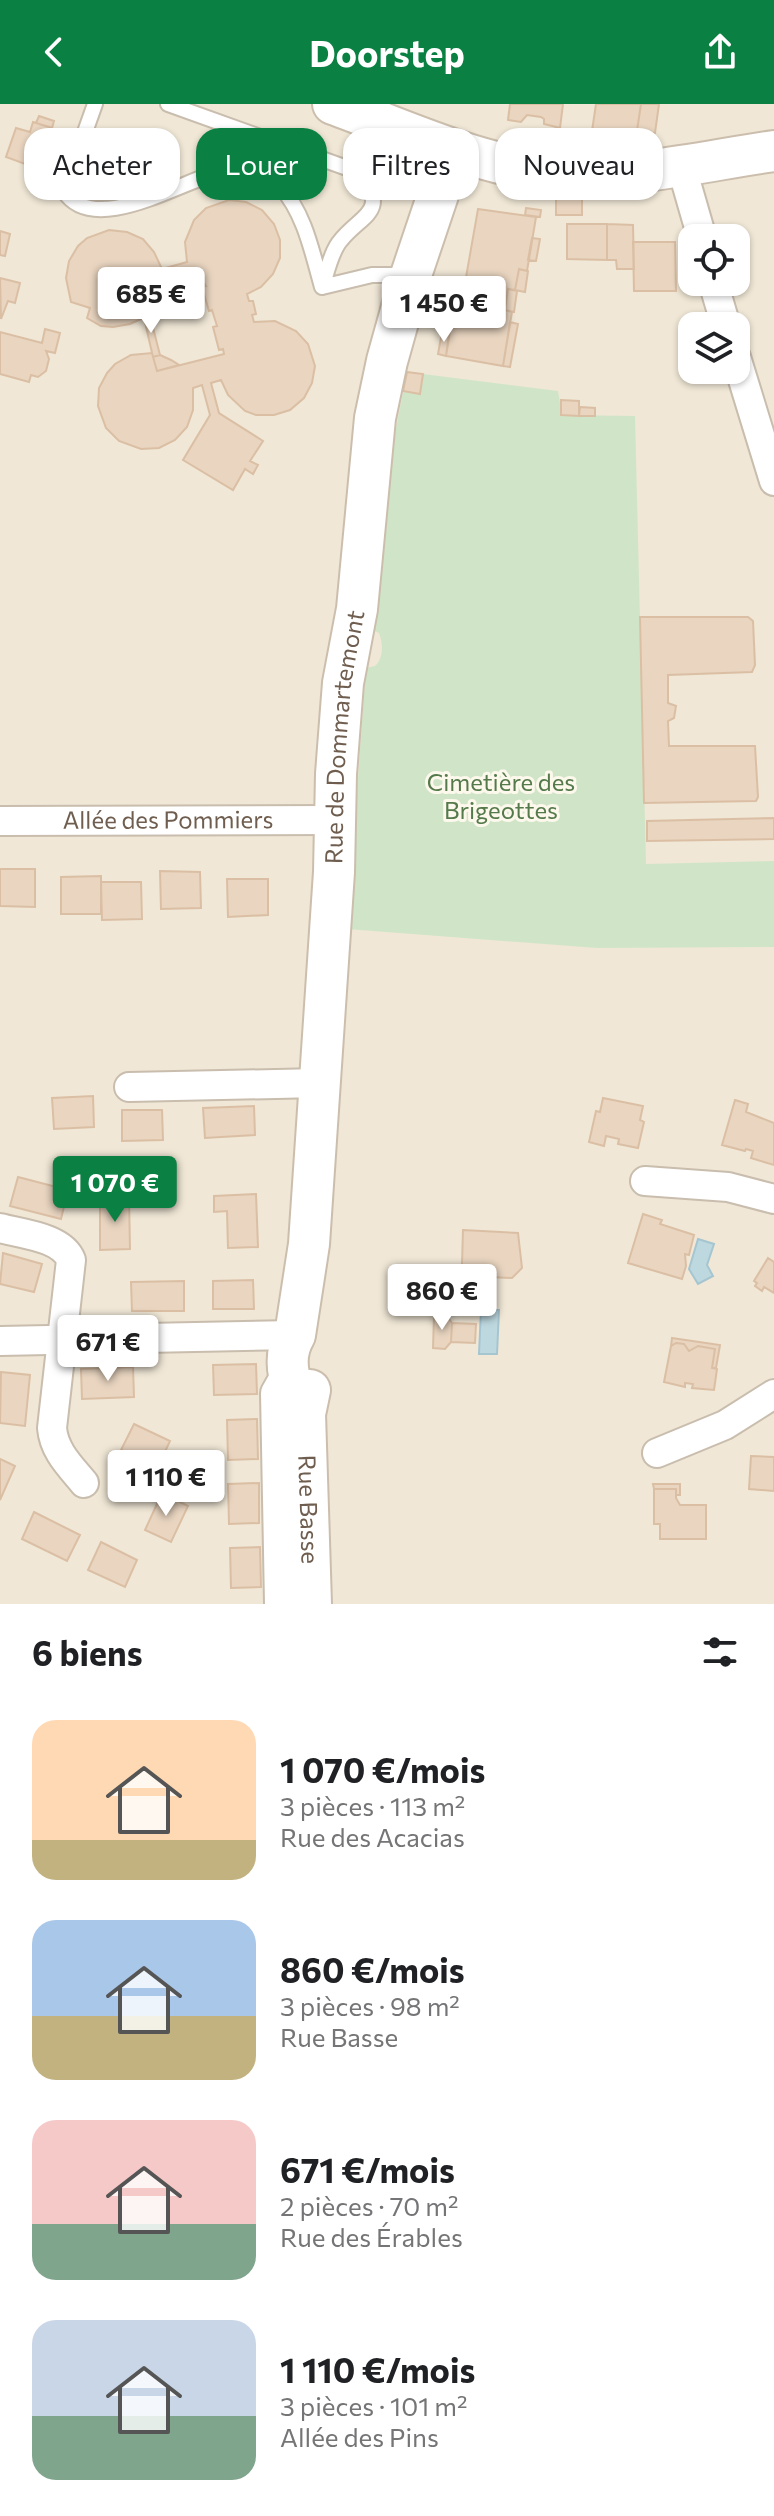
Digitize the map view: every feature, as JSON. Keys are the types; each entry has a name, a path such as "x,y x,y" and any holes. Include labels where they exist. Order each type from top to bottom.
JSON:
{"street":[{"path":"352,107 401,128"},
{"path":"479,157 505,164 576,174 628,173 774,151"},
{"path":"681,165 698,224"},
{"name":"Rue de Dommartemont","path":"292,1352 309,1244 343,683 357,609 375,418 411,275 436,200"},
{"path":"744,384 774,481"},
{"name":"Allée des Pommiers","path":"0,821 336,820"},
{"path":"129,1087 320,1083"},
{"path":"645,1181 728,1187 774,1199"},
{"path":"0,1228 52,1242 68,1254 71,1271 52,1428 53,1440 60,1454 84,1483"},
{"path":"0,1341 61,1340 292,1352 275,1393 279,1604"},
{"name":"Rue Basse","path":"292,1352 307,1347 310,1396 305,1414 311,1604"},
{"path":"657,1453 725,1425 774,1394"}],"lane":[{"path":"95,104 64,191 68,197 97,208 134,205 229,169 253,170 279,184 302,220 322,287"},
{"path":"168,104 361,173 372,189 371,209 365,220 339,241 322,287"},
{"path":"322,287 372,275 411,275"}],"shaded area":[{"path":"0,104 774,104 774,1604 0,1604"}],"green space":[{"name":"Cimetière des Brigeottes","path":"407,372 558,391 562,415 635,416 646,864 774,861 774,947 597,948 347,929 366,668 375,666 382,650 379,633 368,628 389,464"}],"water":[{"path":"698,1239 714,1244 707,1265 713,1276 698,1284 689,1269"},
{"path":"481,1310 499,1310 497,1354 479,1354"}],"building":[{"path":"510,104 563,104 560,128 544,124 541,117 527,115 521,122 508,120"},
{"path":"596,104 641,104 637,128 592,128"},
{"path":"641,104 659,104 656,128 637,128"},
{"path":"39,116 54,121 52,128 36,123"},
{"path":"33,122 52,128 31,128"},
{"path":"16,128 24,130 24,164 6,157"},
{"path":"229,200 246,202 262,210 274,224 280,240 280,258 273,274 261,287 247,294 249,301 253,301 254,322 275,321 296,331 308,344 315,366 312,383 304,398 290,410 274,415 256,415 245,411 228,395 221,380 211,383 219,413 263,441 250,461 258,465 253,474 245,469 233,490 183,460 210,415 202,385 193,388 193,410 187,427 175,440 159,448 141,449 119,441 106,428 98,406 99,388 107,373 131,355 152,353 157,371 224,354 223,349 219,350 213,327 217,326 212,310 209,311 202,287 206,286 204,283 160,295 141,319 113,327 101,326 87,318 90,308 71,302 66,278 69,261 78,246 87,238 109,230 127,232 143,239 162,269 187,262 185,242 194,220 206,208"},
{"path":"556,200 582,200 582,215 556,215"},
{"path":"526,208 541,210 540,217 525,215"},
{"path":"478,209 536,217 527,271 519,269 515,290 508,289 505,310 512,312 503,366 446,356 458,282 465,283"},
{"path":"567,224 607,224 607,260 567,259"},
{"path":"607,224 633,225 634,269 617,269 616,260 607,260"},
{"path":"0,231 10,234 5,256 0,255"},
{"path":"532,238 540,239 536,261 528,260"},
{"path":"633,242 675,242 676,291 634,291"},
{"path":"519,269 528,271 525,292 515,290"},
{"path":"0,278 20,283 15,303 8,301 1,319"},
{"path":"508,289 517,291 514,312 505,310"},
{"path":"149,312 160,355 153,357 143,314"},
{"path":"510,322 518,324 510,367 503,366"},
{"path":"45,329 60,333 55,353 46,351 49,359 46,371 38,377 31,375 29,382 0,374 0,332 42,343"},
{"path":"442,332 449,334 446,356 438,354"},
{"path":"160,355 179,365 157,371 153,357"},
{"path":"407,372 423,374 420,394 403,391"},
{"path":"561,400 579,401 579,416 561,415"},
{"path":"580,407 595,408 595,416 579,416"},
{"path":"640,617 748,617 753,621 755,665 752,672 668,675 668,703 676,706 674,718 668,721 669,746 755,746 756,801 644,803"},
{"path":"774,818 774,839 647,841 647,821"},
{"path":"0,869 35,869 35,907 0,906"},
{"path":"160,871 200,872 201,908 161,909"},
{"path":"101,876 101,914 61,914 61,877"},
{"path":"227,879 268,879 268,915 228,917"},
{"path":"101,882 141,882 142,919 102,920"},
{"path":"93,1096 94,1127 54,1129 52,1098"},
{"path":"603,1098 643,1106 640,1120 644,1122 638,1148 618,1144 619,1139 606,1136 604,1146 589,1142 596,1111 600,1112"},
{"path":"735,1100 748,1104 746,1112 774,1123 774,1165 751,1158 753,1151 722,1145"},
{"path":"254,1106 255,1135 205,1138 203,1108"},
{"path":"122,1110 162,1110 163,1140 122,1141"},
{"path":"18,1177 68,1190 61,1219 10,1206"},
{"path":"256,1194 258,1247 228,1248 227,1211 214,1212 214,1196"},
{"path":"129,1197 130,1249 100,1250 100,1198"},
{"path":"643,1214 662,1220 660,1224 694,1235 689,1255 685,1254 686,1266 682,1279 628,1263"},
{"path":"463,1230 518,1233 522,1268 512,1278 470,1276 462,1264"},
{"path":"3,1253 42,1264 34,1292 0,1284"},
{"path":"768,1258 774,1262 774,1293 764,1287 762,1291 754,1281"},
{"path":"253,1280 254,1309 213,1309 213,1281"},
{"path":"184,1281 184,1311 132,1311 131,1282"},
{"path":"434,1316 447,1316 452,1323 451,1342 445,1349 433,1348"},
{"path":"452,1323 476,1324 475,1343 451,1342"},
{"path":"672,1338 720,1345 716,1368 712,1368 715,1349 698,1346 689,1351 684,1344 671,1346"},
{"path":"684,1344 689,1351 698,1346 715,1349 712,1368 717,1369 714,1390 692,1388 693,1384 685,1383 685,1387 664,1382 671,1346"},
{"path":"256,1364 257,1394 214,1395 213,1365"},
{"path":"133,1367 134,1397 82,1399 81,1369"},
{"path":"1,1372 30,1375 25,1426 0,1423"},
{"path":"257,1419 258,1459 228,1460 227,1420"},
{"path":"134,1424 170,1441 158,1467 121,1450"},
{"path":"751,1456 774,1457 774,1491 749,1489"},
{"path":"0,1459 15,1466 0,1500"},
{"path":"259,1483 259,1523 229,1524 228,1484"},
{"path":"653,1484 680,1484 680,1495 676,1495 676,1489 654,1489"},
{"path":"654,1489 676,1489 680,1505 706,1505 706,1539 660,1539 660,1524 654,1524"},
{"path":"162,1493 188,1506 171,1542 145,1530"},
{"path":"34,1512 80,1535 67,1561 22,1539"},
{"path":"101,1542 137,1560 125,1587 88,1570"},
{"path":"260,1547 261,1587 231,1588 230,1548"}]}
